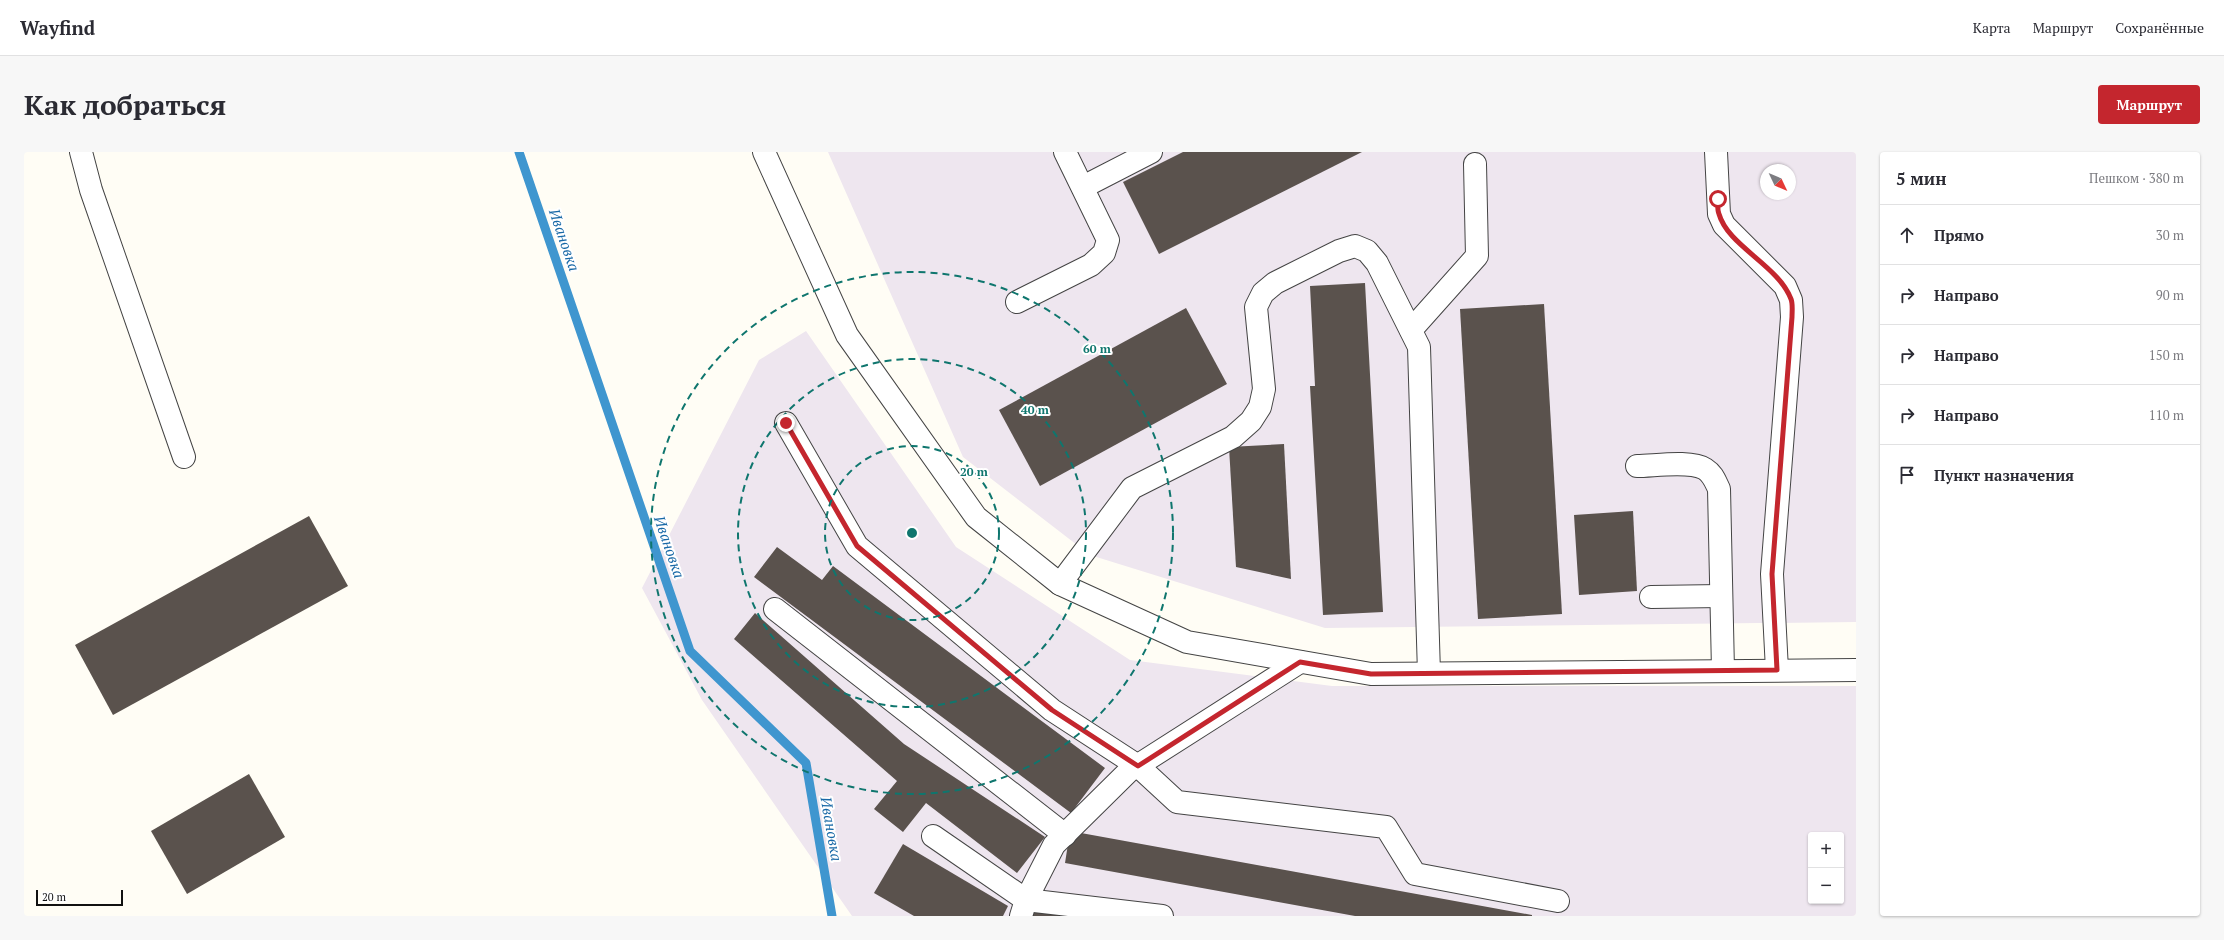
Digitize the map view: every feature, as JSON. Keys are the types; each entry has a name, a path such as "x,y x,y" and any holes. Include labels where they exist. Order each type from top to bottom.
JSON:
{"lane":[{"path":"81,152 91,190 184,457"},
{"path":"764,152 847,335 976,517 1060,584 1187,642 1371,674 1856,670"},
{"path":"1017,302 1091,265 1104,253 1108,240 1066,152"},
{"path":"1083,187 1151,152"},
{"path":"1716,152 1718,214 1724,225 1785,286 1791,300 1792,317 1772,574 1777,670"},
{"path":"1411,330 1477,256 1475,164"},
{"path":"1060,584 1132,488 1233,437 1251,420 1260,407 1264,389 1256,307 1263,293 1275,283 1339,251 1354,246 1367,251 1377,263 1419,346 1429,673"},
{"path":"786,423 857,546 1052,710 1138,766 1177,802 1386,827 1415,874 1558,901"},
{"path":"1637,466 1690,464 1704,468 1714,476 1718,489 1723,670"},
{"path":"1651,597 1721,596"},
{"path":"775,609 1065,835"},
{"path":"1023,908 1054,845 1129,771 1300,662"},
{"path":"933,836 1023,908 1162,916"}],"shaded area":[{"path":"828,152 1856,152 1856,622 1325,628 1090,555 963,457"},
{"path":"806,331 956,547 1130,660 1332,686 1856,686 1856,916 852,916 702,700 642,588 759,360"}],"building":[{"path":"1183,152 1362,152 1159,254 1123,182"},
{"path":"1365,283 1383,612 1323,615 1310,386 1315,386 1310,286"},
{"path":"1544,304 1562,614 1478,619 1460,309"},
{"path":"1186,308 1227,384 1040,486 999,410"},
{"path":"1284,444 1291,579 1236,567 1229,447"},
{"path":"1633,511 1637,591 1579,595 1574,515"},
{"path":"309,516 348,586 113,715 75,645"},
{"path":"777,547 822,580 833,566 1105,768 1071,813 754,577"},
{"path":"755,613 904,744 1045,837 1017,873 926,803 903,832 874,809 897,781 734,639"},
{"path":"249,774 285,837 187,894 151,831"},
{"path":"1070,831 1532,916 1355,916 1065,863"},
{"path":"903,844 1008,906 1003,916 914,916 874,893"},
{"path":"1033,909 1075,916 1032,916"}],"waterway":[{"name":"Ивановка","path":"519,152 690,651 806,763 832,916"}],"route":[{"path":"786,423 857,546 1052,710 1138,766 1300,662 1371,674 1777,670 1772,574 1792,317 1791,300 1785,286 1724,225 1718,214 1718,199"}]}
